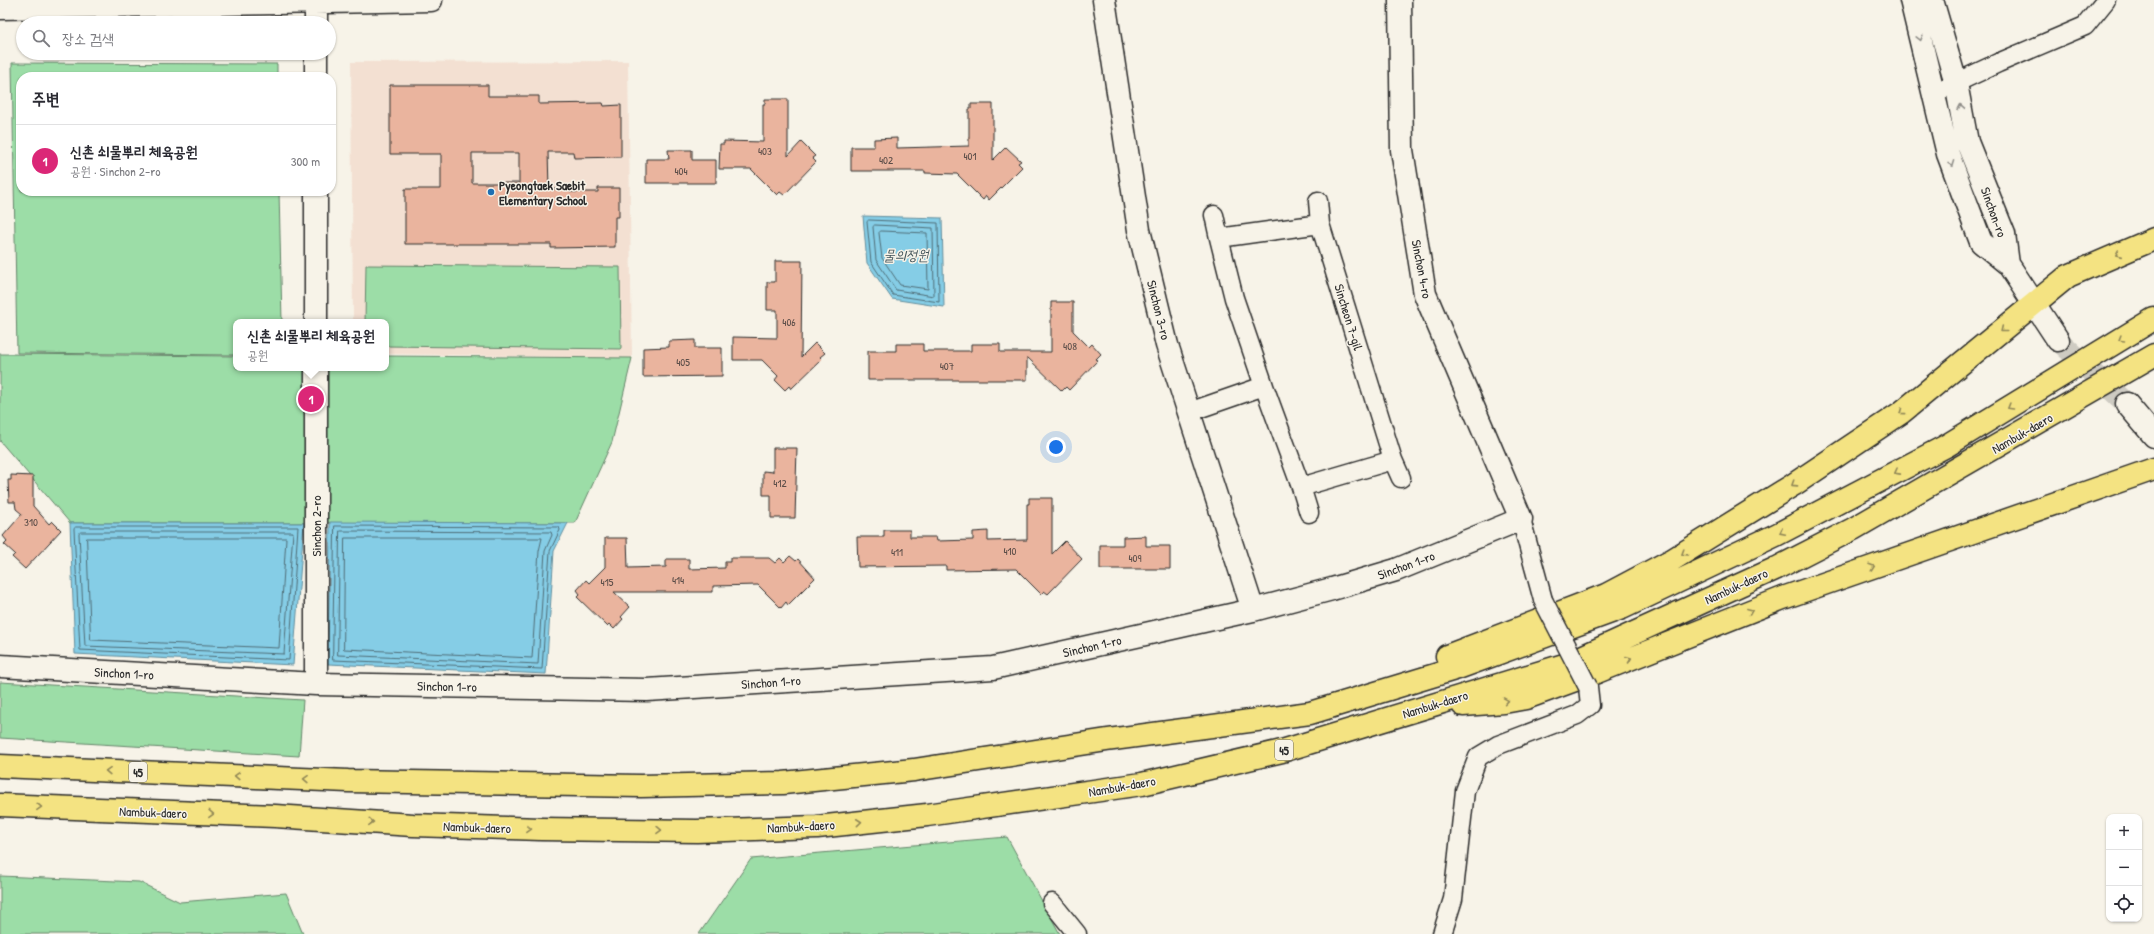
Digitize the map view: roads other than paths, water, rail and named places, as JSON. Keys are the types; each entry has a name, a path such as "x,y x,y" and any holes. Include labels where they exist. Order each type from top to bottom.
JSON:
{"highway":[{"path":"1385,690 1410,671 1606,596 1672,560 1793,485 1902,412 2034,306 2068,276 2154,239"},
{"name":"45","path":"0,766 356,781 641,786 783,783 914,770 1107,740 1310,713 1458,668 1622,608 1776,535 1946,446 2154,319"},
{"name":"Nambuk-daero","path":"0,806 282,816 413,825 541,829 697,831 817,826 927,815 1142,784 1282,750 1564,665 1777,568 1853,529 2154,355"},
{"path":"1426,707 1504,702 1526,698 1597,672 1783,598 2154,469"}],"street":[{"path":"0,8 151,3 431,0"},
{"name":"Sinchon 3-ro","path":"1104,0 1139,230 1167,345 1253,610"},
{"name":"Sinchon 4-ro","path":"1400,0 1402,150 1425,294 1521,520"},
{"name":"Sinchon-ro","path":"1911,0 1948,154 1981,242 2008,264"},
{"name":"Sinchon-ro","path":"1932,0 1956,83 1967,142 2004,234 2008,264"},
{"path":"1934,93 2084,26 2106,0"},
{"path":"316,1 316,16"},
{"path":"316,60 316,72"},
{"path":"316,196 316,319"},
{"name":"Sincheon 7-gil","path":"1318,201 1320,224 1393,460 1401,478"},
{"path":"1214,215 1234,298 1309,513"},
{"path":"1219,238 1320,224"},
{"path":"2008,264 2034,306 2058,340"},
{"name":"Sinchon 2-ro","path":"316,371 316,684"},
{"path":"1189,412 1264,386"},
{"path":"2127,404 2154,436"},
{"path":"1301,487 1393,460"},
{"path":"1442,934 1452,899 1465,791 1478,757 1498,745 1577,716 1590,705 1588,687 1543,600 1521,520"},
{"name":"Sinchon 1-ro","path":"0,666 316,684 647,690 993,668 1253,610 1396,570 1521,520"},
{"path":"1052,903 1077,934"}],"water":[{"name":"물의정원","path":"863,216 942,218 944,307 892,299 867,263"},
{"path":"330,522 568,523 554,551 546,674 328,664"},
{"path":"70,523 304,523 293,665 75,654"}],"tunnel":[{"path":"2058,340 2127,404"}],"place":[{"name":"Pyeongtaek Saebit Elementary School","path":"491,192"},
{"name":"신촌 쇠물뿌리 체육공원","path":"311,399"}]}
